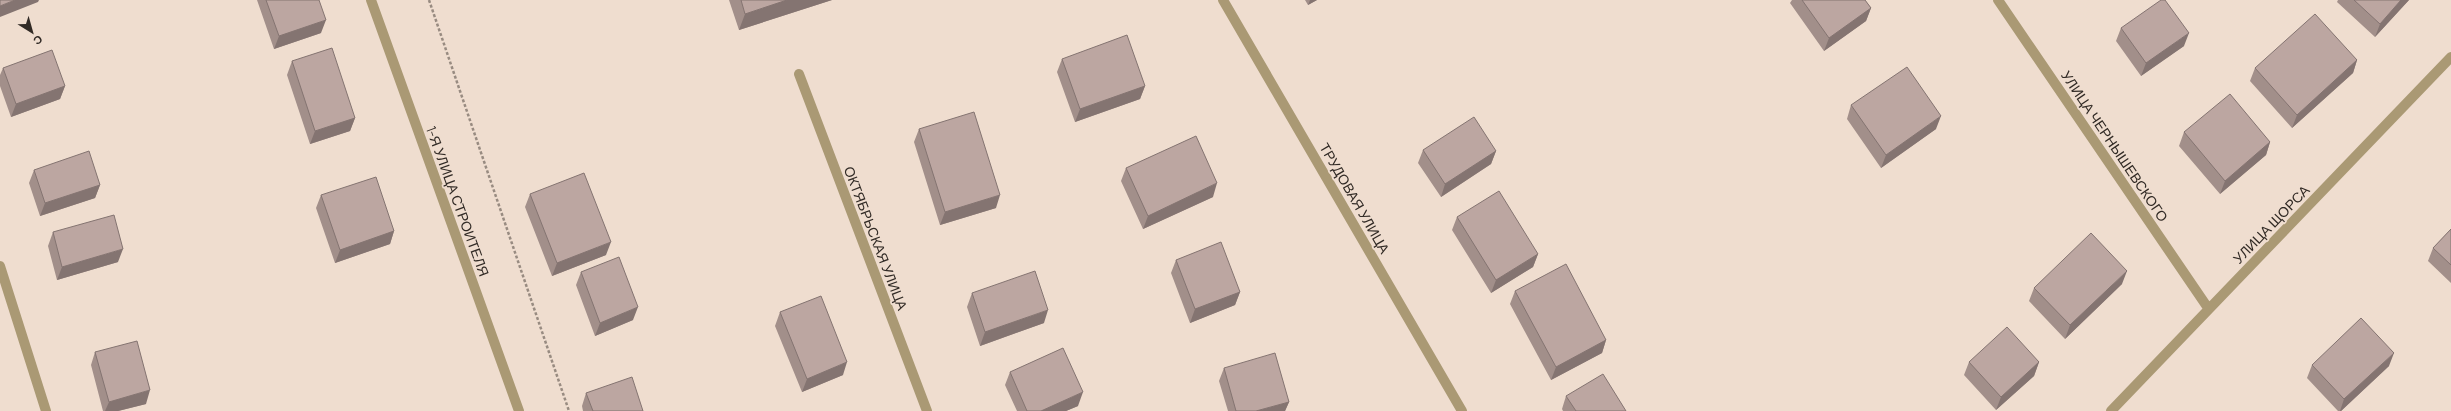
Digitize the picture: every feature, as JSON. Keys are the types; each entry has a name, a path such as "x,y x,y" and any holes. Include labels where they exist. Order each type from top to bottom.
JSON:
{"street":[{"name":"1-Я УЛИЦА СТРОИТЕЛЯ","path":"371,0 519,411"},
{"name":"ТРУДОВАЯ УЛИЦА","path":"1223,0 1419,334 1462,411"},
{"name":"УЛИЦА ЧЕРНЫШЕВСКОГО","path":"1998,0 2208,308"},
{"name":"УЛИЦА ЩОРСА","path":"2111,411 2208,308 2451,57"},
{"name":"ОКТЯБРЬСКАЯ УЛИЦА","path":"800,74 927,411"},
{"path":"0,266 46,411"}],"path":[{"path":"429,0 569,411"}],"building":[{"path":"0,0 15,0 0,6"},
{"path":"266,0 319,0 326,20 279,36"},
{"path":"741,0 787,0 745,14"},
{"path":"1802,0 1865,0 1871,8 1829,38"},
{"path":"2161,0 2165,0 2189,33 2146,63 2121,28"},
{"path":"2354,0 2401,0 2380,24"},
{"path":"2315,14 2357,60 2297,115 2255,68"},
{"path":"1127,35 1145,86 1080,109 1062,59"},
{"path":"332,48 355,118 315,131 292,61"},
{"path":"52,50 65,86 16,104 3,68"},
{"path":"1907,67 1941,116 1886,155 1851,105"},
{"path":"2230,94 2270,142 2225,181 2184,132"},
{"path":"974,112 1000,195 945,212 919,129"},
{"path":"1474,117 1496,151 1445,184 1423,150"},
{"path":"1196,136 1217,183 1148,216 1126,168"},
{"path":"89,151 100,185 45,203 34,170"},
{"path":"584,173 611,242 557,263 530,194"},
{"path":"376,177 394,231 340,250 321,195"},
{"path":"1499,191 1538,254 1496,280 1457,217"},
{"path":"114,215 123,249 62,267 53,232"},
{"path":"2451,229 2451,265 2433,248"},
{"path":"2091,233 2127,271 2070,325 2034,288"},
{"path":"1221,242 1240,292 1195,309 1176,260"},
{"path":"619,257 638,307 600,323 581,272"},
{"path":"1566,264 1606,340 1556,367 1515,291"},
{"path":"1035,271 1048,310 985,332 972,293"},
{"path":"821,296 847,362 807,379 780,312"},
{"path":"2361,318 2394,353 2344,399 2312,365"},
{"path":"2007,327 2039,362 2001,397 1969,362"},
{"path":"137,341 150,390 109,402 95,352"},
{"path":"1063,348 1083,392 1041,411 1027,411 1010,372"},
{"path":"1275,353 1289,402 1256,411 1236,411 1224,368"},
{"path":"1603,374 1626,411 1576,411 1566,396"},
{"path":"632,377 643,411 593,411 586,393"}]}
